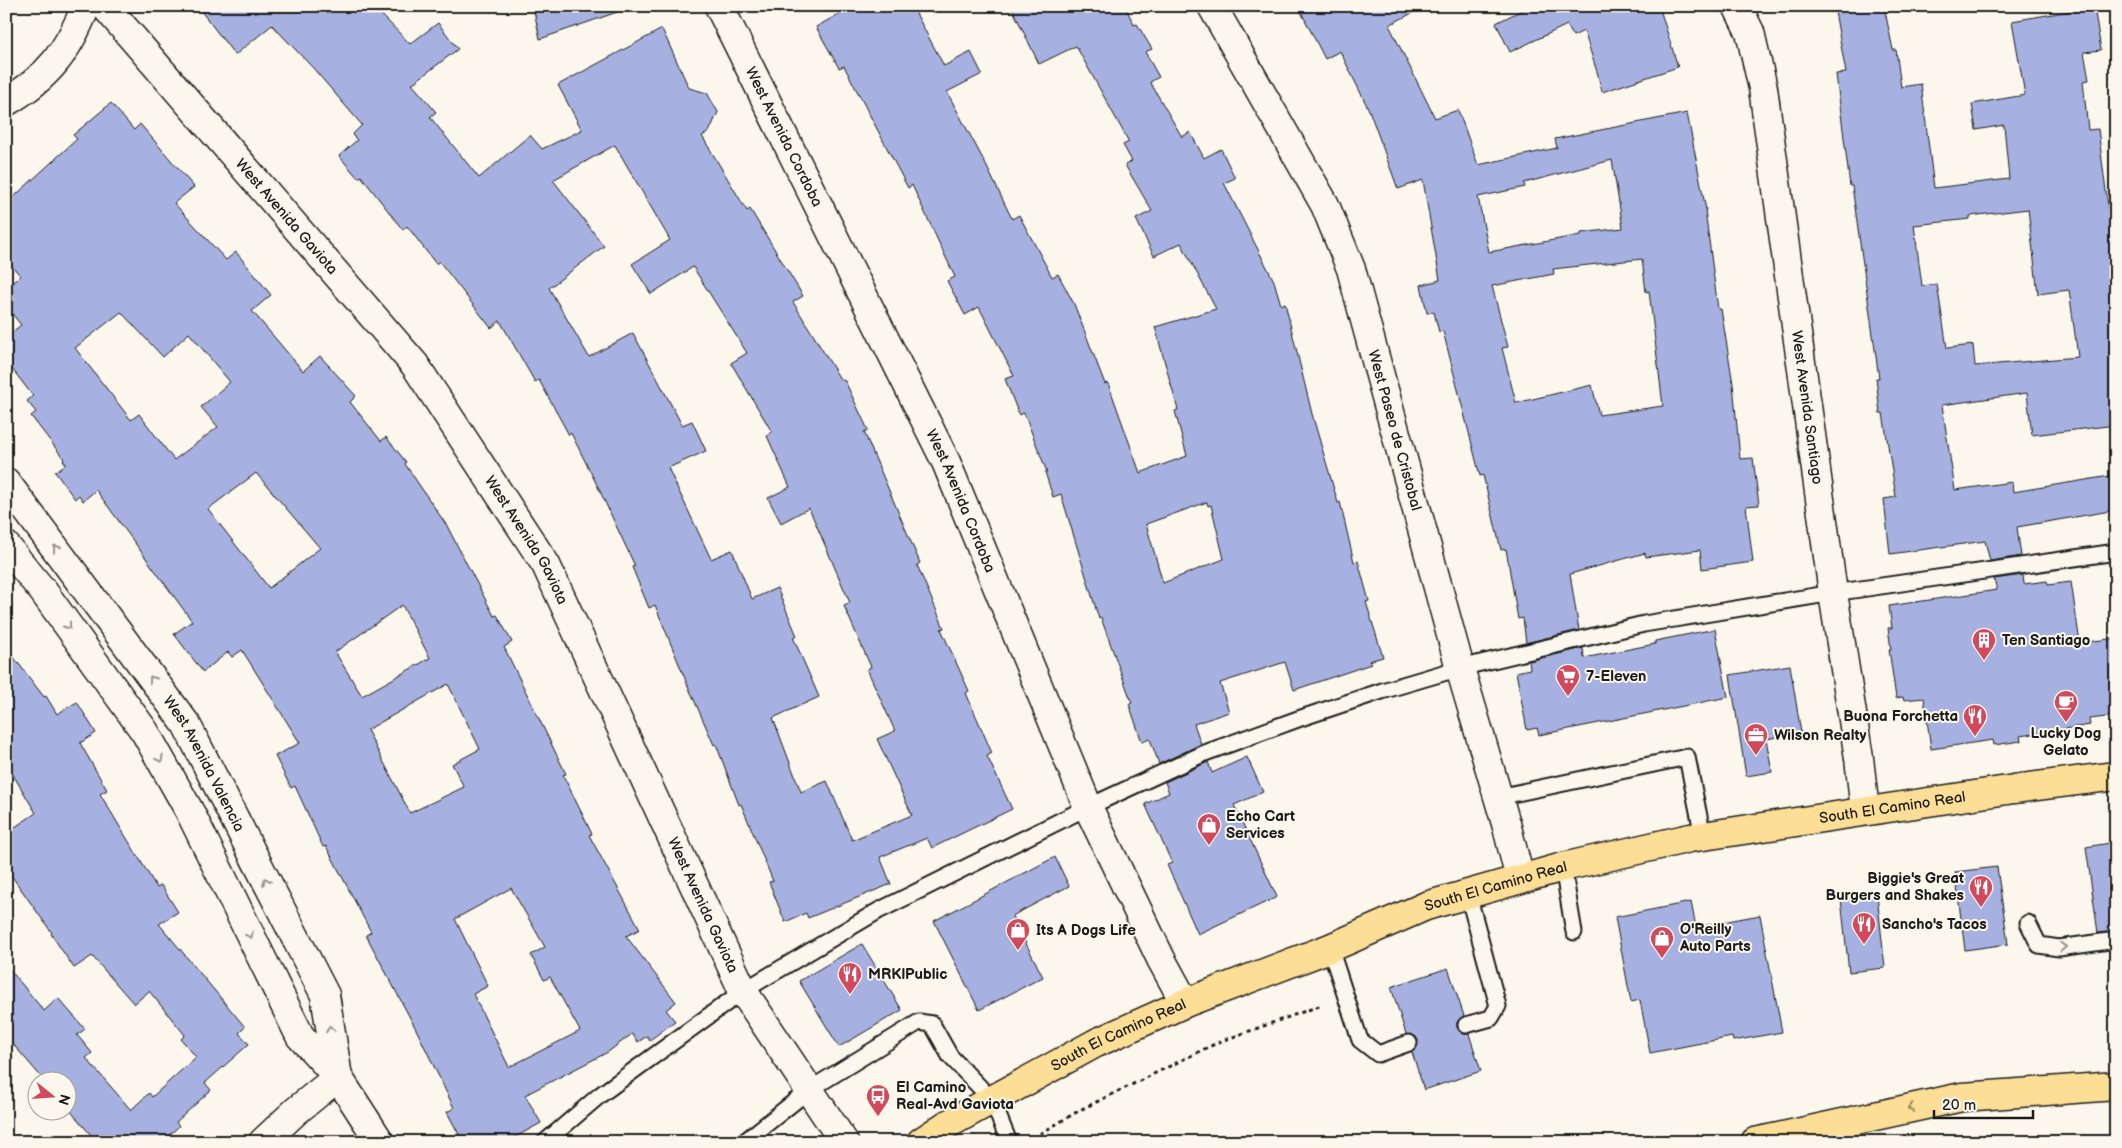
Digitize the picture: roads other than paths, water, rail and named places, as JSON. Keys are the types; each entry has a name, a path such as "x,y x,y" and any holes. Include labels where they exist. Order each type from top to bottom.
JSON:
{"main road":[{"name":"South El Camino Real","path":"920,1142 948,1124 1096,1043 1185,1003 1330,948 1426,906 1563,867 1703,836 2116,776"},
{"path":"1754,1142 1962,1097 2116,1086"}],"street":[{"path":"6,102 48,72 64,54 76,33 86,6"},
{"name":"West Avenida Gaviota","path":"105,6 415,365 546,566 743,991 844,1142"},
{"name":"West Avenida Cordoba","path":"719,6 946,462 1088,807 1161,959 1185,1003"},
{"name":"West Paseo de Cristobal","path":"1212,6 1325,205 1352,269 1460,668 1520,879"},
{"name":"West Avenida Santiago","path":"1737,6 1750,32 1763,88 1832,594 1859,758 1865,811"},
{"name":"West Avenida Valencia","path":"6,482 186,724 325,996 338,1077"},
{"name":"West Avenida Valencia","path":"6,546 43,591 145,732 190,812 300,1036 338,1077 380,1142"},
{"path":"43,591 73,570"},
{"path":"263,1142 296,1111 338,1077"}],"lane":[{"path":"545,1142 600,1095 743,991 878,911 1088,807 1214,750 1307,716 1460,668 1644,624 2116,552"},
{"path":"1498,797 1687,757 1703,836"},
{"path":"1563,867 1574,932"},
{"path":"1466,1025 1491,1018 1498,1006 1468,894"},
{"path":"2028,923 2039,945 2059,948 2116,940"},
{"path":"1330,948 1360,1040 1378,1054 1409,1043"},
{"path":"744,1142 809,1090 919,1022 932,1024 950,1056 992,1100 1009,1142"}],"place":[{"name":"Ten Santiago","path":"1984,661"},
{"name":"7-Eleven","path":"1568,697"},
{"name":"Lucky Dog Gelato","path":"2066,723"},
{"name":"Buona Forchetta","path":"1975,737"},
{"name":"Wilson Realty","path":"1756,756"},
{"name":"Echo Cart Services","path":"1209,846"},
{"name":"Biggie's Great Burgers and Shakes","path":"1981,908"},
{"name":"Sancho's Tacos","path":"1864,945"},
{"name":"Its A Dogs Life","path":"1018,951"},
{"name":"O'Reilly Auto Parts","path":"1662,959"},
{"name":"MRK|Public","path":"850,995"},
{"name":"El Camino Real-Avd Gaviota","path":"878,1117"}]}
